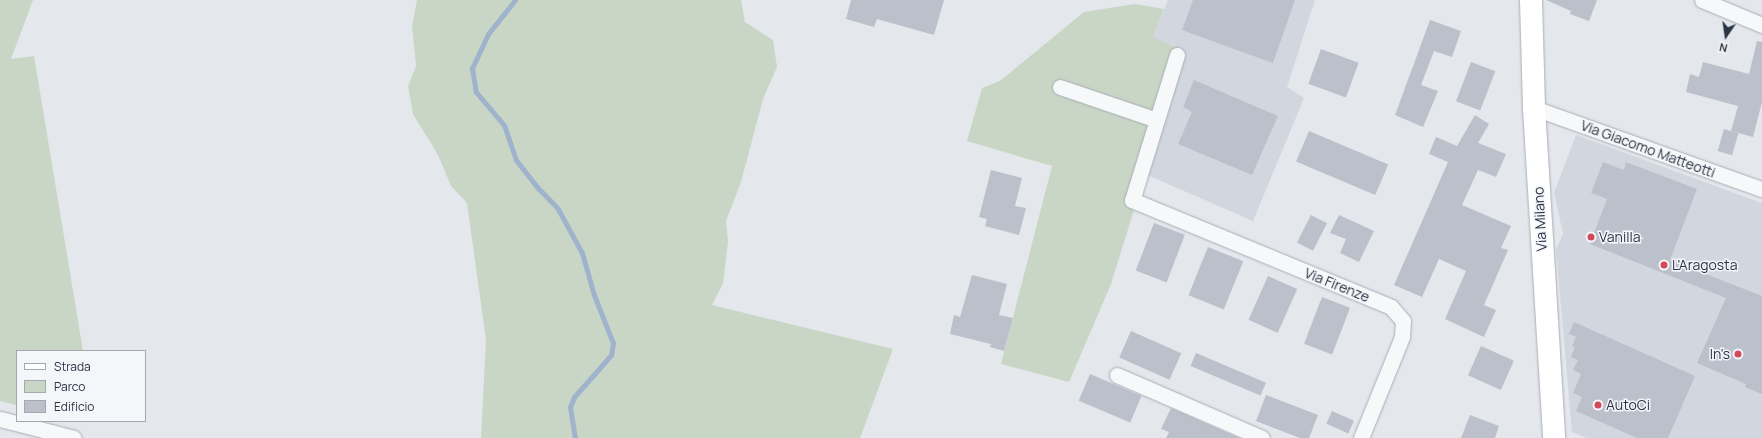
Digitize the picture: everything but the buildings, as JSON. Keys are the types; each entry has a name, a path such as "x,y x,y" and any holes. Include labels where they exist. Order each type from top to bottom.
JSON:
{"street":[{"name":"Via Milano","path":"1531,0 1534,108 1554,438"},
{"path":"1702,0 1762,25"},
{"path":"1060,87 1157,120 1177,55"},
{"name":"Via Giacomo Matteotti","path":"1534,108 1762,189"},
{"name":"Via Firenze","path":"1157,120 1132,200 1391,307 1403,321 1402,337 1361,438"},
{"path":"1117,375 1262,438"},
{"path":"0,419 74,438"}],"shaded area":[{"path":"1168,0 1315,0 1287,87 1304,98 1253,221 1145,174 1153,37"},
{"path":"1576,135 1762,203 1762,438 1587,438 1572,432 1556,249 1563,234 1554,193"}],"green space":[{"path":"0,0 33,0 11,59 34,56 83,350 16,350 16,405 0,401"},
{"path":"417,0 741,0 745,22 773,40 777,67 763,99 741,182 726,221 728,242 723,284 712,305 893,349 860,438 481,438 486,340 467,203 451,186 438,155 413,114 408,86 416,66 412,26"},
{"path":"1135,4 1164,9 1153,37 1183,52 1111,284 1069,382 1001,364 1052,166 967,141 982,88 1000,81 1084,12"}],"waterway":[{"path":"515,0 488,34 472,68 476,92 504,125 516,160 538,188 558,209 582,253 594,295 613,343 611,355 574,397 570,407 575,438"}],"place":[{"name":"Vanilla","path":"1591,237"},
{"name":"L'Aragosta","path":"1664,265"},
{"name":"In's","path":"1738,354"},
{"name":"AutoCi","path":"1598,405"}]}
